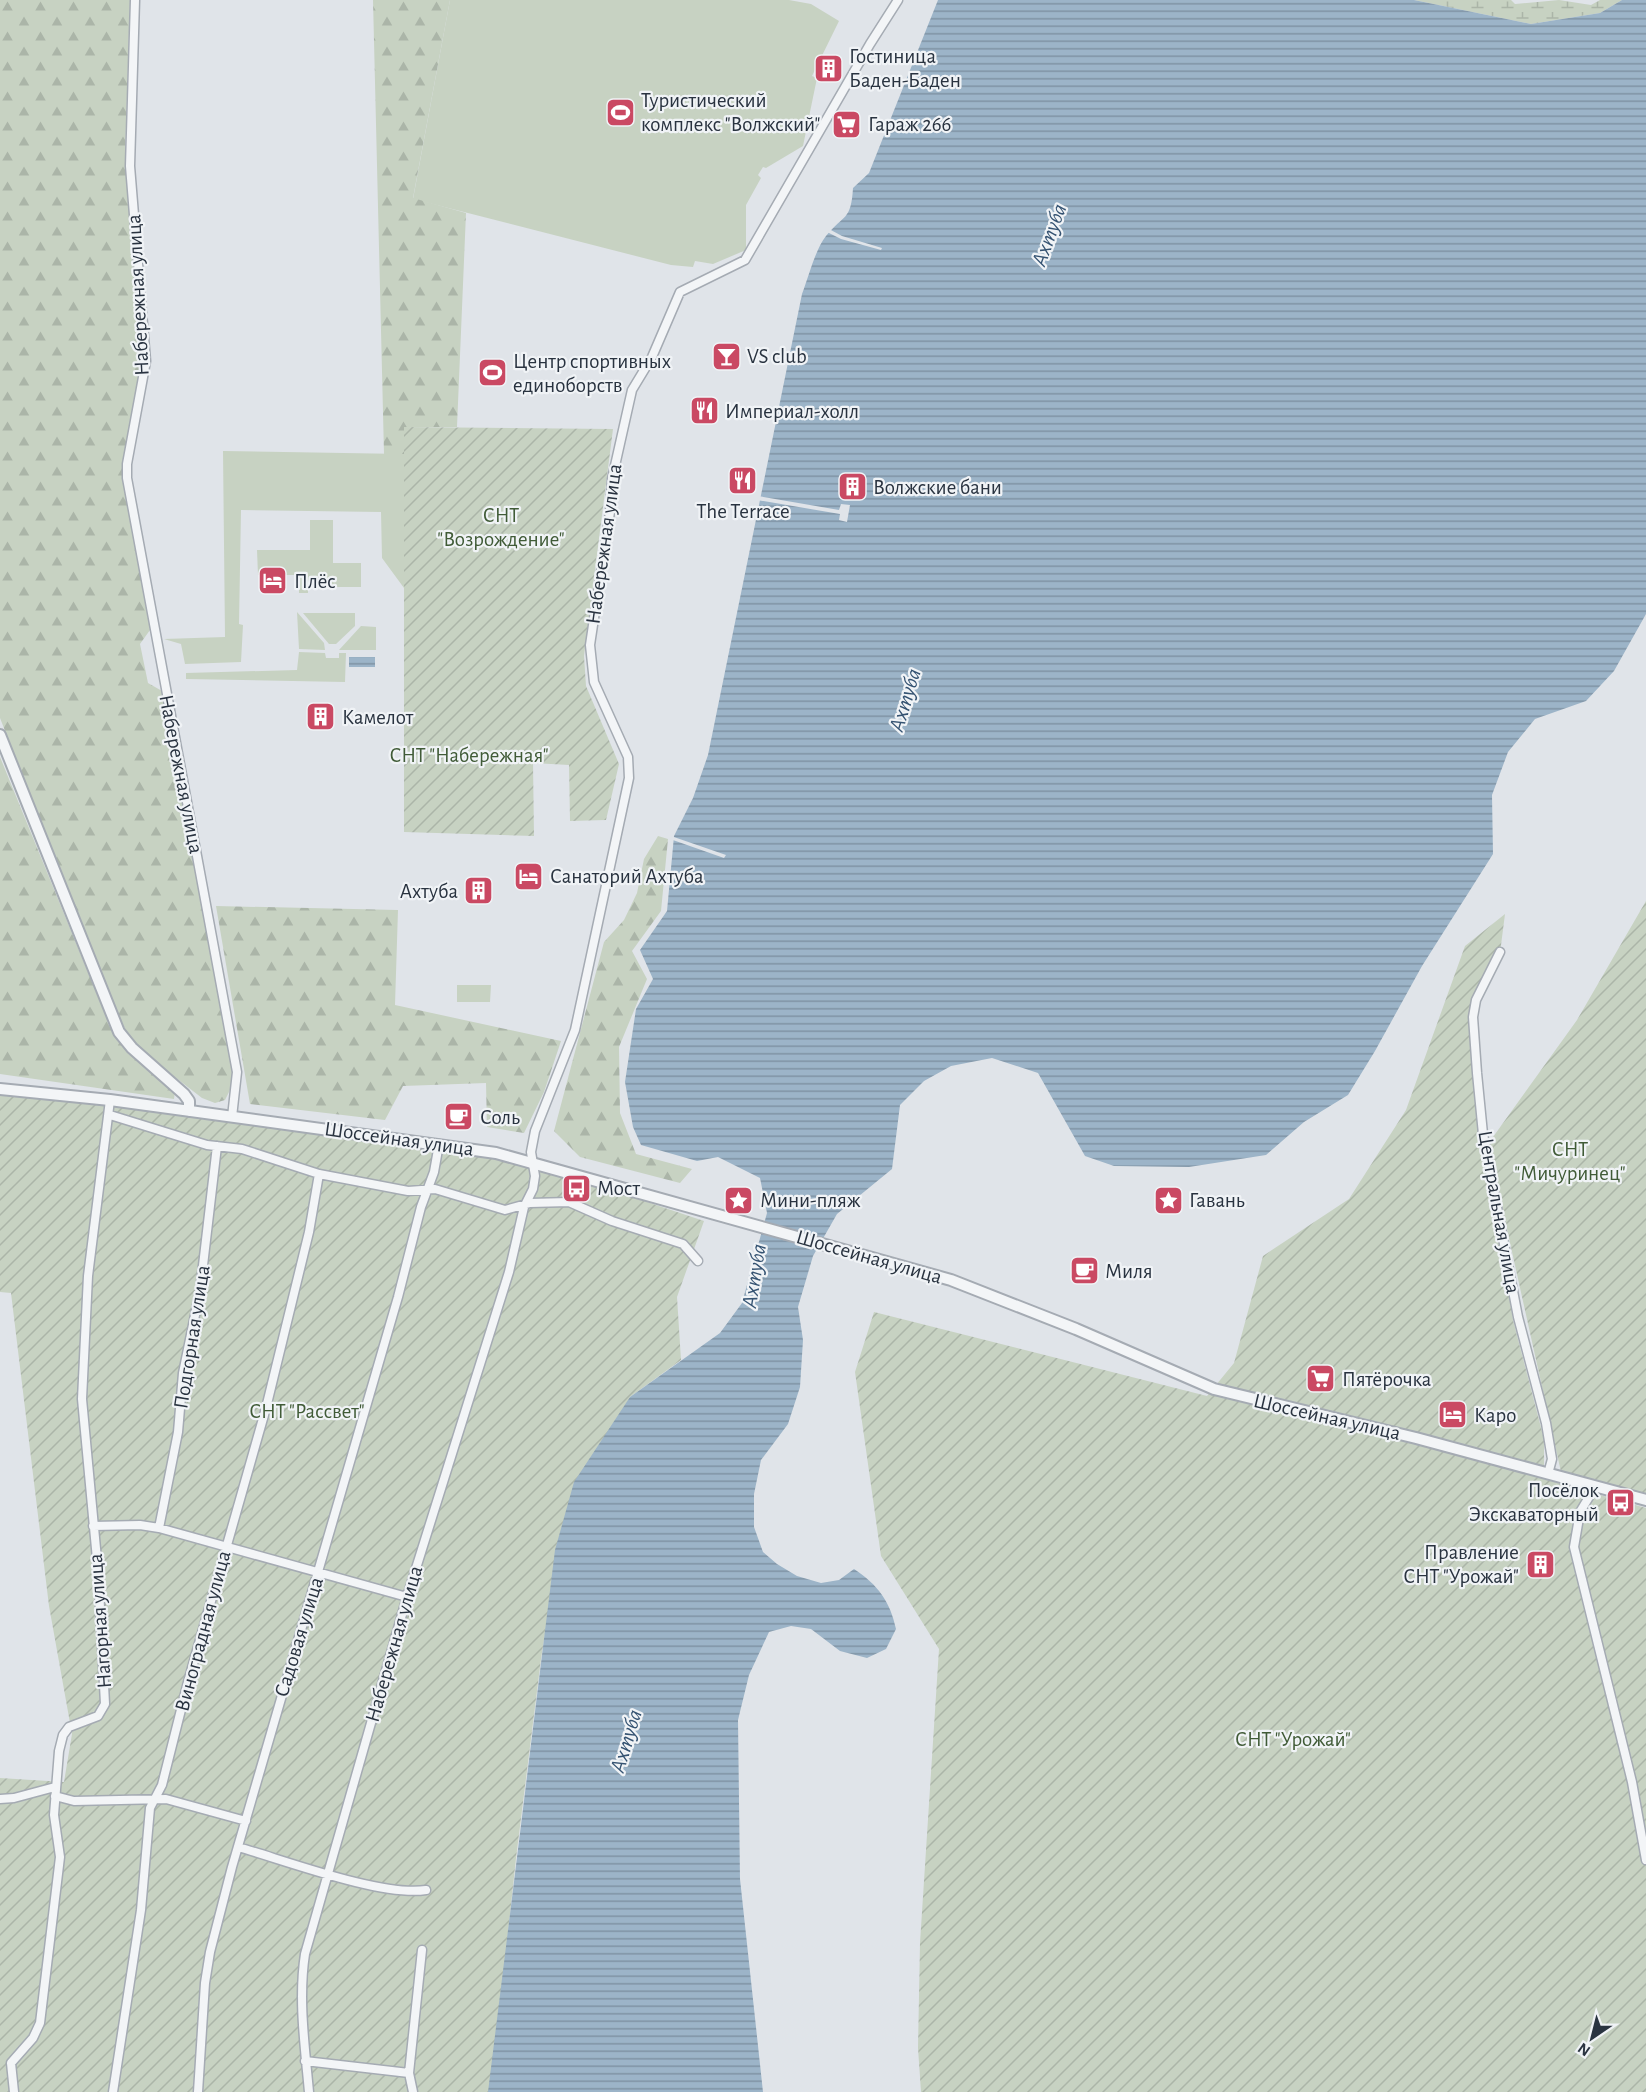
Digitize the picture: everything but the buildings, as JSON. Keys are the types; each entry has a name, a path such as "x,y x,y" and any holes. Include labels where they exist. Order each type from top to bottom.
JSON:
{"street":[{"name":"Набережная улица","path":"135,0 130,166 146,361 127,464 127,478 236,1065 237,1081 233,1095 232,1117"},
{"name":"Набережная улица","path":"309,2092 305,2061 303,1968 327,1872 407,1597 509,1272 535,1176 532,1163 536,1131 575,1030 629,778 628,757 594,682 590,645 610,512 612,479 632,390 652,357 680,292 735,267 745,260 898,0"},
{"path":"0,735 119,1032 132,1048 184,1094 189,1101 189,1111"},
{"name":"Центральная улица","path":"1500,952 1476,1000 1473,1017 1477,1073 1483,1134 1518,1317 1546,1423 1552,1459 1548,1474"},
{"name":"Шоссейная улица","path":"0,1089 110,1100 490,1151 970,1286 1214,1389 1276,1406 1335,1418 1646,1500"},
{"name":"Нагорная улица","path":"14,2092 11,2063 33,2038 40,2023 51,1951 60,1857 55,1792 58,1751 65,1731 75,1723 98,1716 105,1704 82,1399 85,1306 104,1130 110,1115 110,1100"},
{"path":"110,1115 126,1122 162,1129 217,1146 242,1149 319,1174 408,1191 428,1188 505,1210 526,1204 569,1202 612,1221 683,1244 698,1261"},
{"name":"Садовая улица","path":"198,2092 210,1953 238,1847 318,1574 439,1144"},
{"name":"Подгорная улица","path":"159,1528 178,1432 183,1373 200,1291 217,1146"},
{"name":"Виноградная улица","path":"113,2092 141,1911 150,1808 162,1785 226,1546 269,1397 309,1232 319,1174"},
{"path":"1595,1487 1580,1512 1575,1528 1574,1547 1632,1782 1646,1860"},
{"path":"93,1526 140,1525 159,1528 407,1597"},
{"path":"0,1799 55,1792 74,1801 166,1799 246,1821"},
{"path":"238,1847 405,1891 426,1890"},
{"path":"413,2092 409,2073 422,1950"},
{"path":"305,2061 409,2073"}],"green space":[{"path":"0,0 130,0 125,155 142,359 122,468 150,630 140,644 148,683 162,691 232,1070 233,1084 225,1100 215,1103 202,1098 145,1054 128,1036 96,963 0,718"},
{"path":"373,0 450,0 413,198 466,213 457,427 404,427 404,454 384,454"},
{"name":"Туристический комплекс \"Волжский\"","path":"450,0 789,0 811,4 839,21 812,76 817,78 803,146 766,168 763,167 758,175 761,178 746,205 746,250 713,264 695,261 693,267 671,265 413,199"},
{"path":"1414,0 1511,0 1515,4 1559,0 1591,5 1600,0 1622,0 1600,13 1531,24"},
{"name":"СНТ \"Возрождение\"","path":"404,427 613,429 584,656 586,686 619,764 606,820 570,821 569,765 533,763 534,836 404,832"},
{"path":"223,451 404,454 404,588 382,558 381,512 241,510 239,624 243,625 241,662 185,664 181,644 164,639 225,637"},
{"path":"310,520 333,520 333,563 361,563 361,587 308,587 308,593 299,593 299,575 258,575 257,550 310,550"},
{"path":"297,612 324,643 325,650 299,649"},
{"path":"303,613 355,613 355,626 336,644 329,644"},
{"path":"361,626 376,627 376,650 339,650"},
{"path":"299,652 325,653 326,658 339,658 339,653 346,653 345,682 186,679 186,673 297,670"},
{"path":"0,757 114,1036 175,1091 174,1099 0,1074"},
{"path":"658,836 668,839 661,911 632,951 647,979 619,1047 620,1113 636,1154 692,1169 680,1183 580,1157 554,1131 604,942 624,920 637,893 644,859"},
{"name":"СНТ \"Мичуринец\"","path":"1646,901 1646,1494 1561,1472 1488,1144 1577,1020"},
{"path":"216,906 398,910 395,1005 561,1041 544,1092 524,1133 487,1127 486,1083 403,1086 385,1120 250,1104"},
{"name":"СНТ \"Урожай\"","path":"1505,914 1500,953 1475,1000 1472,1065 1513,1320 1544,1439 1544,1479 1646,1508 1646,2092 921,2092 918,2048 920,1943 939,1649 881,1556 855,1372 874,1312 1207,1396 1234,1363 1263,1256 1349,1199 1406,1110 1465,946"},
{"path":"457,985 491,985 490,1002 457,1002"},
{"name":"СНТ \"Рассвет\"","path":"0,1092 119,1105 493,1155 590,1183 704,1221 677,1297 681,1360 630,1397 562,1526 541,1659 516,1858 491,2092 0,2092 0,1778 64,1782 72,1734 49,1606 11,1293 0,1292"}],"water":[{"name":"Ахтуба","path":"938,0 1414,0 1531,24 1600,13 1622,0 1646,0 1646,614 1614,671 1586,701 1535,719 1508,752 1492,795 1493,854 1422,966 1375,1051 1348,1095 1304,1122 1266,1155 1189,1167 1114,1166 1085,1156 1038,1073 992,1058 951,1066 924,1081 900,1105 892,1169 837,1214 813,1256 798,1307 803,1340 800,1387 788,1424 761,1460 754,1494 754,1527 763,1552 797,1576 821,1583 839,1580 854,1569 882,1594 896,1629 886,1649 867,1658 840,1651 811,1629 791,1626 769,1632 749,1675 738,1720 740,1879 763,2092 488,2092 555,1550 574,1482 630,1397 720,1333 742,1303 767,1213 760,1178 718,1157 697,1161 641,1145 633,1127 625,1082 636,1009 653,979 640,950 667,911 674,836 693,798 708,755 802,294 822,242 846,216 853,188 869,173"},
{"path":"349,657 375,657 375,667 349,667"}],"pier":[{"path":"829,229 842,236 882,248 881,250 841,239 827,232"},
{"path":"758,496 839,510 841,504 850,505 847,522 839,520 840,514 757,500"},
{"path":"671,836 726,855 724,858 670,839"}],"place":[{"name":"Гостиница Баден-Баден","path":"828,68"},
{"name":"Туристический комплекс \"Волжский\"","path":"620,112"},
{"name":"Гараж 266","path":"847,124"},
{"name":"VS club","path":"726,356"},
{"name":"Центр спортивных единоборств","path":"492,373"},
{"name":"Империал-холл","path":"704,411"},
{"name":"The Terrace","path":"743,480"},
{"name":"Волжские бани","path":"852,487"},
{"name":"Плёс","path":"273,581"},
{"name":"Камелот","path":"321,717"},
{"name":"Санаторий Ахтуба","path":"529,876"},
{"name":"Ахтуба","path":"479,891"},
{"name":"Соль","path":"459,1117"},
{"name":"Мост","path":"576,1188"},
{"name":"Мини-пляж","path":"739,1200"},
{"name":"Гавань","path":"1168,1200"},
{"name":"Миля","path":"1084,1271"},
{"name":"Пятёрочка","path":"1321,1379"},
{"name":"Каро","path":"1453,1415"},
{"name":"Посёлок Экскаваторный","path":"1620,1502"},
{"name":"Правление СНТ \"Урожай\"","path":"1540,1564"}],"park label":[{"name":"СНТ \"Набережная\"","path":"469,755"}]}
